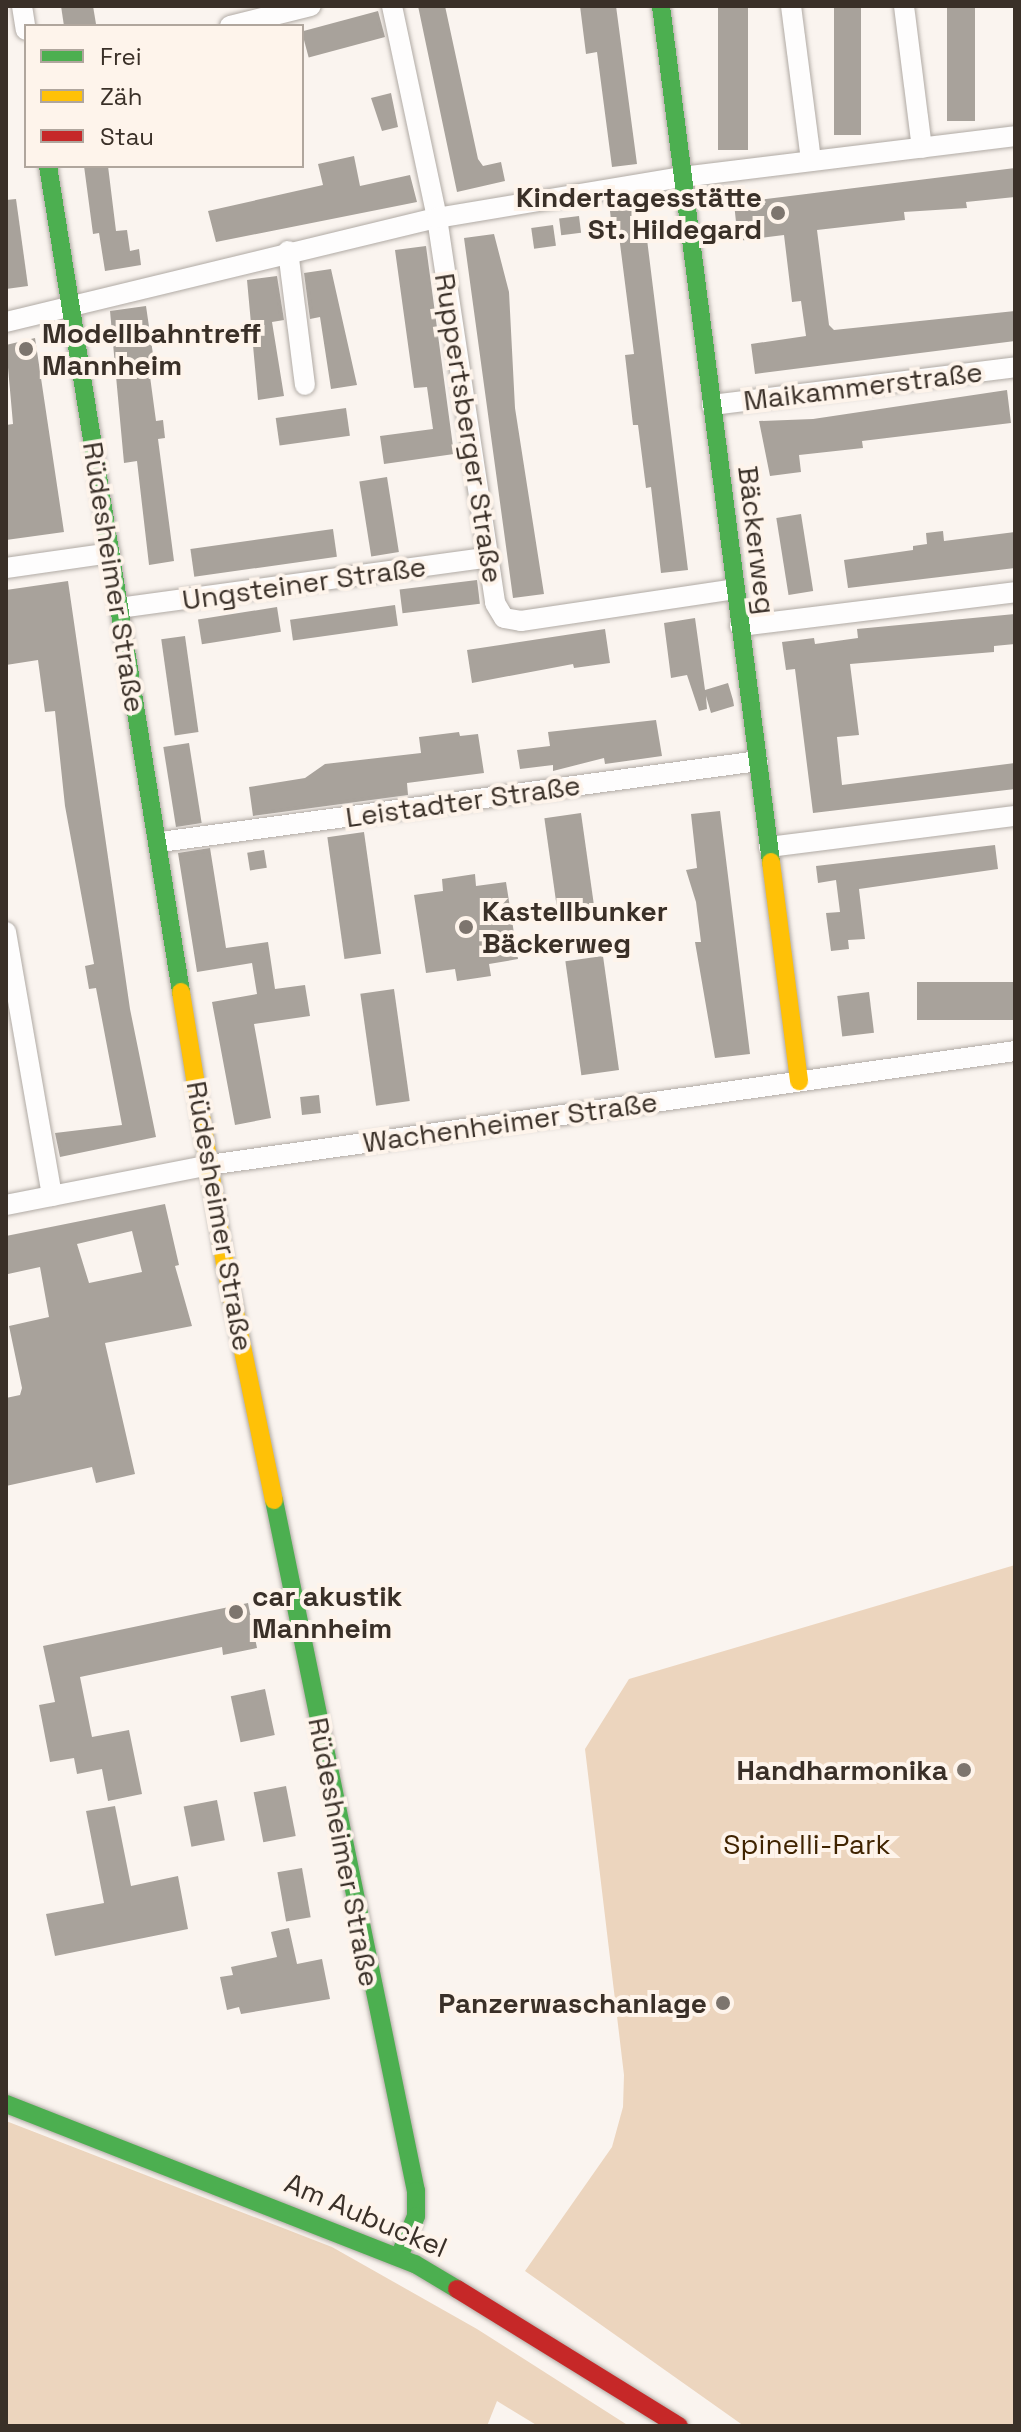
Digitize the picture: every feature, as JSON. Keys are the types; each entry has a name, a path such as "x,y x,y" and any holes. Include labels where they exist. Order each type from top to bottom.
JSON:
{"street":[{"name":"Ruppertsberger Straße","path":"392,6 437,218 495,603 504,618 521,621 735,589"},
{"name":"Bäckerweg","path":"661,6 799,1081"},
{"path":"791,6 811,161"},
{"path":"904,6 922,148"},
{"path":"237,24 301,7"},
{"path":"6,322 288,251 437,218 682,177 1015,136"},
{"name":"Rüdesheimer Straße","path":"48,168 209,1165 416,2191 417,2213 399,2257"},
{"path":"288,251 305,385"},
{"name":"Maikammerstraße","path":"712,405 1015,367"},
{"path":"6,568 110,553"},
{"name":"Ungsteiner Straße","path":"119,608 489,557"},
{"path":"740,626 1015,592"},
{"name":"Leistadter Straße","path":"168,841 758,761"},
{"path":"769,847 1015,816"},
{"path":"6,932 52,1196"},
{"name":"Wachenheimer Straße","path":"6,1205 209,1165 1015,1051"},
{"name":"Am Aubuckel","path":"6,2104 399,2257 537,2336 679,2426"}],"green space":[{"name":"Spinelli-Park","path":"1015,1565 1015,2426 744,2426 525,2271 612,2147 623,2107 624,2075 585,1749 629,1679"},
{"path":"6,2121 332,2247 477,2329 629,2426 538,2426 497,2401 487,2426 6,2426"}],"building":[{"path":"61,6 93,6 96,24 64,24"},
{"path":"418,6 445,6 478,159 483,166 501,162 505,181 457,192"},
{"path":"580,6 616,6 637,164 612,167 597,52 586,54"},
{"path":"718,6 748,6 748,150 718,150"},
{"path":"834,6 861,6 861,135 834,135"},
{"path":"947,6 975,6 975,121 947,121"},
{"path":"378,11 385,37 309,58 304,31"},
{"path":"391,93 398,127 382,131 371,98"},
{"path":"354,156 360,186 410,175 417,202 216,242 208,211 323,185 318,164"},
{"path":"84,168 108,168 116,231 127,230 130,251 139,249 141,265 105,271 99,233 93,234"},
{"path":"1015,168 1015,197 966,202 967,208 904,212 905,220 817,230 829,325 834,330 1015,311 1015,341 755,374 751,344 806,336 801,301 792,302 784,235 738,241 734,203"},
{"path":"16,199 28,286 6,289 6,200"},
{"path":"643,207 688,570 661,573 651,487 646,488 638,425 633,425 625,355 634,354 618,228 612,229 610,211"},
{"path":"579,216 581,233 561,235 559,218"},
{"path":"553,225 556,246 534,249 531,228"},
{"path":"494,234 509,292 515,408 544,594 513,598 464,238"},
{"path":"426,246 454,454 384,464 380,436 433,429 427,387 414,388 395,250"},
{"path":"331,269 357,385 331,389 320,317 310,319 304,273"},
{"path":"277,276 284,320 272,322 284,396 258,400 247,280"},
{"path":"146,306 155,368 149,369 156,421 163,420 165,438 158,439 174,561 149,565 137,461 124,463 110,311"},
{"path":"35,338 64,532 6,540 6,425 13,424 6,345"},
{"path":"1007,390 1011,423 862,441 863,448 799,455 801,472 770,476 759,421 813,419"},
{"path":"346,408 350,436 280,446 276,418"},
{"path":"387,477 399,552 371,556 359,481"},
{"path":"801,514 813,591 789,595 776,518"},
{"path":"333,529 337,557 194,577 190,549"},
{"path":"943,531 944,541 1015,532 1015,568 848,588 844,560 913,550 913,546 927,544 926,533"},
{"path":"477,580 480,604 403,613 400,590"},
{"path":"68,581 130,1009 156,1137 60,1157 55,1133 122,1125 96,988 89,989 85,966 94,964 65,806 55,711 45,712 38,660 6,665 6,590"},
{"path":"395,605 398,626 293,641 290,620"},
{"path":"277,607 281,632 202,644 198,620"},
{"path":"1015,614 1015,644 994,646 994,652 850,664 859,735 837,737 842,785 1015,763 1015,789 813,813 795,669 786,670 782,642 814,638 815,644 858,638 857,629"},
{"path":"695,618 705,690 728,683 733,700 734,706 711,713 706,696 707,709 699,711 687,675 671,678 664,623"},
{"path":"605,629 610,663 574,668 573,664 472,683 467,650"},
{"path":"185,636 198,732 175,735 161,639"},
{"path":"656,720 662,756 605,764 604,758 553,771 553,765 520,769 517,750 550,746 548,732"},
{"path":"459,732 460,736 478,734 484,773 407,783 408,795 253,816 249,787 305,778 325,764 421,753 419,737"},
{"path":"189,743 202,823 176,827 163,747"},
{"path":"720,811 750,1054 715,1058 695,942 701,942 696,902 686,870 697,868 691,814"},
{"path":"581,813 595,915 559,920 544,818"},
{"path":"364,832 381,954 344,959 327,837"},
{"path":"995,845 998,869 859,889 865,939 848,940 849,949 831,951 826,913 840,912 836,880 818,883 816,866"},
{"path":"210,848 226,948 268,942 275,989 305,985 310,1016 254,1024 271,1118 235,1125 212,1002 257,994 252,963 197,972 178,853"},
{"path":"264,850 267,868 250,870 247,853"},
{"name":"Kastellbunker Bäckerweg","path":"475,874 476,886 506,882 518,959 489,964 491,976 457,981 455,969 426,973 414,895 443,891 442,879"},
{"path":"603,956 619,1070 581,1075 565,961"},
{"path":"917,982 1015,982 1015,1020 917,1020"},
{"path":"394,989 410,1101 376,1106 360,994"},
{"path":"869,992 874,1033 842,1037 837,996"},
{"path":"319,1095 321,1113 302,1115 300,1097"},
{"path":"165,1204 179,1265 175,1266 192,1326 105,1343 135,1474 96,1483 92,1467 6,1486 6,1398 20,1395 22,1388 9,1326 49,1317 40,1267 8,1274 6,1236","holes":["132,1231 142,1272 89,1283 77,1244"]},
{"path":"248,1603 257,1648 223,1655 222,1647 80,1677 92,1737 129,1730 142,1794 108,1801 102,1769 77,1774 74,1758 50,1762 39,1705 55,1702 43,1646"},
{"path":"265,1689 275,1735 241,1742 231,1696"},
{"path":"286,1786 296,1836 263,1842 254,1792"},
{"path":"217,1800 225,1840 191,1847 184,1806"},
{"path":"115,1806 131,1886 178,1876 188,1929 55,1956 46,1914 104,1903 86,1811"},
{"path":"302,1868 311,1917 286,1922 277,1872"},
{"path":"289,1928 297,1964 322,1959 330,1999 241,2014 239,2007 227,2010 220,1977 233,1975 231,1967 277,1957 271,1932"}],"traffic: fast":[{"path":"661,6 771,862"},
{"path":"48,168 181,992"},
{"path":"274,1500 416,2191 416,2216 399,2257"},
{"path":"6,2104 415,2264 457,2289"}],"traffic: slow":[{"path":"771,862 799,1081"},
{"path":"181,992 225,1264 274,1500"}],"traffic: jam":[{"path":"457,2289 679,2426"}],"place":[{"name":"Kindertagesstätte St. Hildegard","path":"778,213"},
{"name":"Modellbahntreff Mannheim","path":"26,349"},
{"name":"Kastellbunker Bäckerweg","path":"466,927"},
{"name":"car akustik Mannheim","path":"236,1612"},
{"name":"Handharmonika","path":"964,1770"},
{"name":"Panzerwaschanlage","path":"723,2003"}]}
